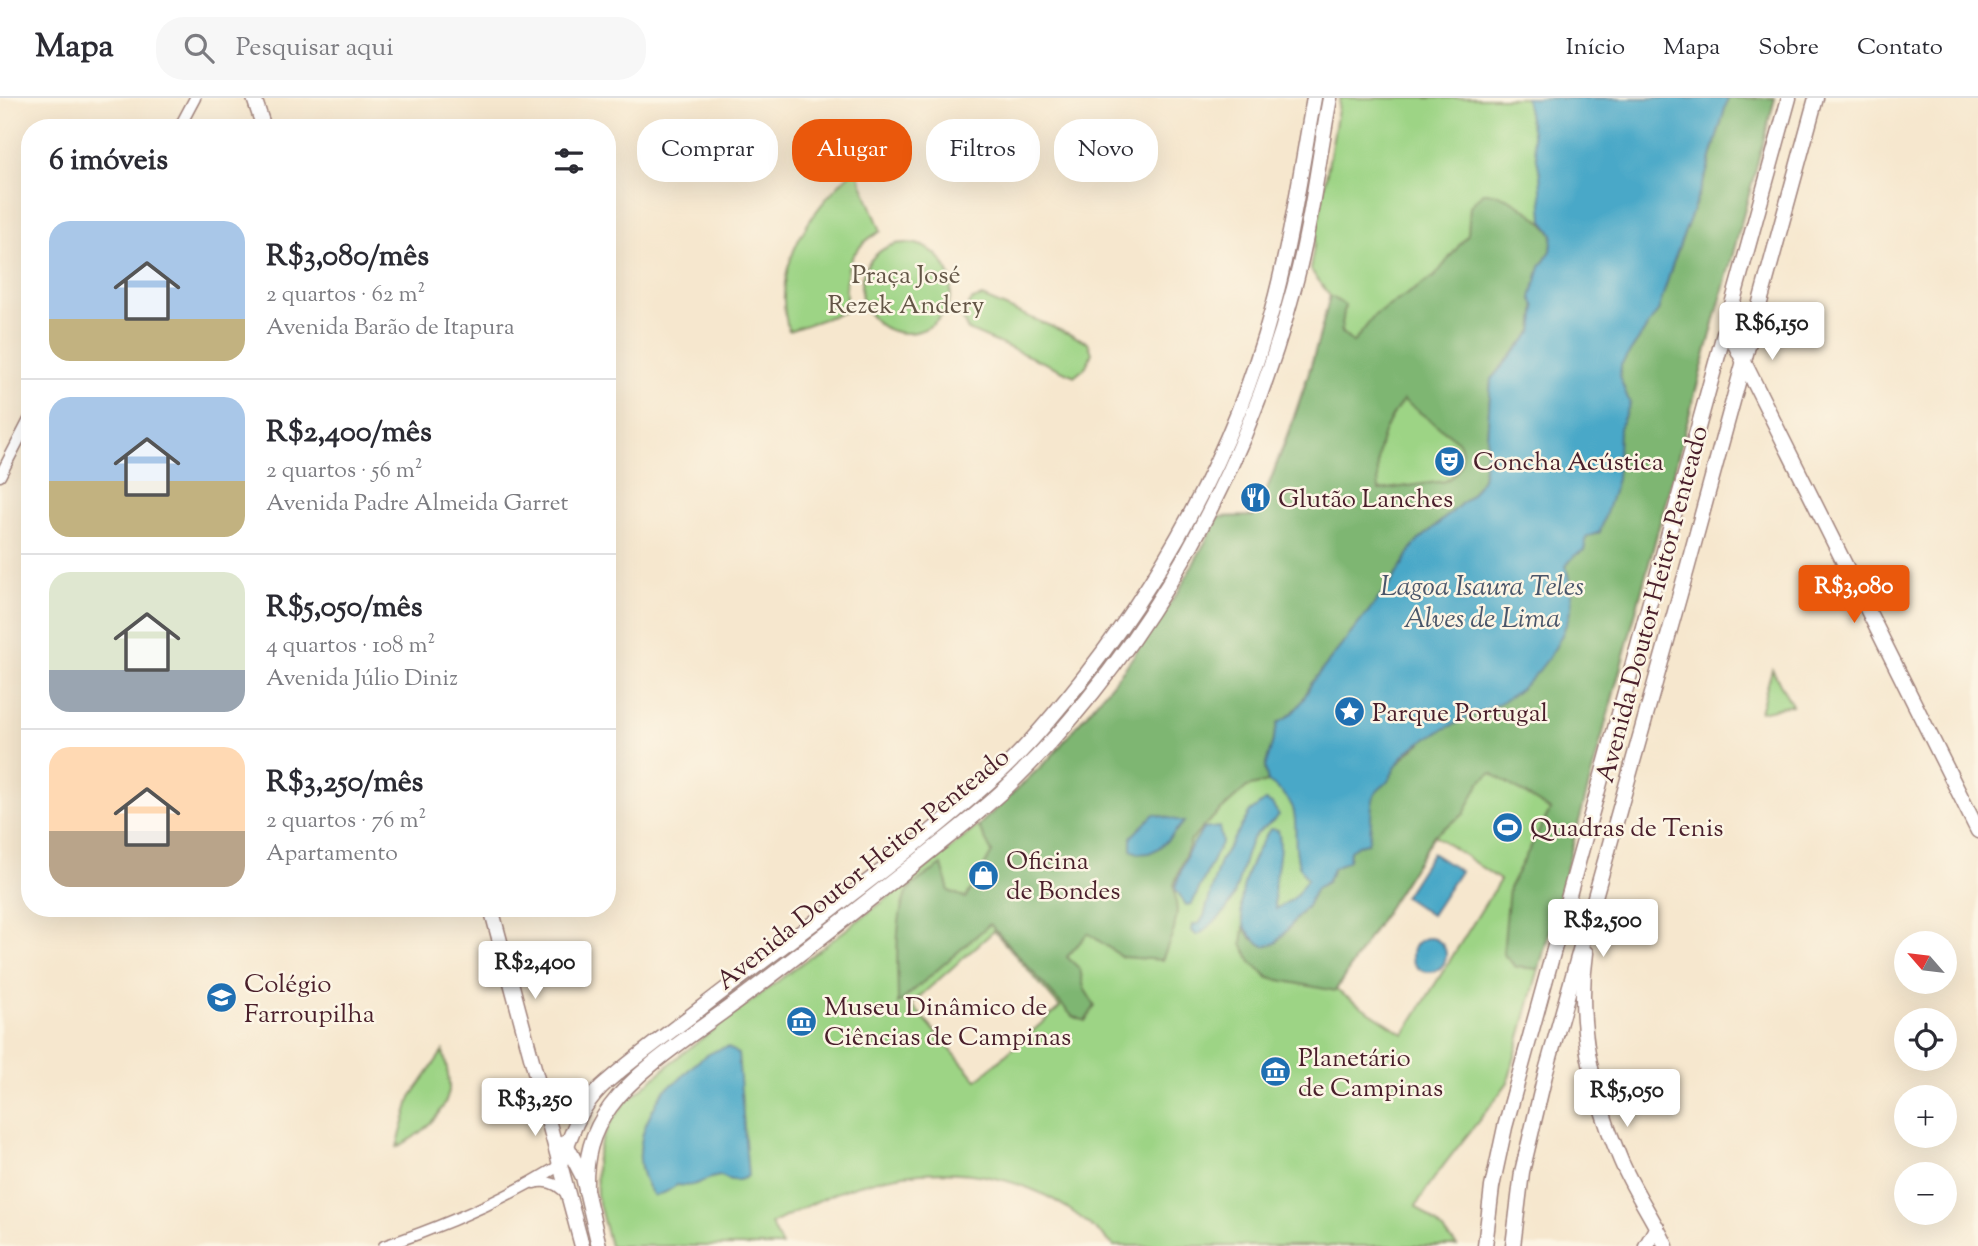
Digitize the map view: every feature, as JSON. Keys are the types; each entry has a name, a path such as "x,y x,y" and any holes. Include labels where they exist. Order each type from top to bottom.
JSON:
{"main road":[{"path":"254,98 261,119"},
{"name":"Avenida Doutor Heitor Penteado","path":"559,1166 576,1119 591,1096 898,858 992,780 1029,743 1098,659 1143,595 1183,528 1206,485 1238,411 1272,310 1286,251 1314,98"},
{"name":"Avenida Doutor Heitor Penteado","path":"586,1191 585,1173 592,1136 624,1090 868,902 1010,785 1039,756 1084,703 1152,611 1192,544 1229,472 1272,364 1301,257 1330,98"},
{"name":"Avenida Doutor Heitor Penteado","path":"1485,1246 1494,1177 1515,1093 1789,98"},
{"name":"Avenida Doutor Heitor Penteado","path":"1513,1246 1522,1172 1539,1097 1816,98"},
{"path":"1727,328 1833,546 1978,831"},
{"path":"1753,329 1750,350 1759,377 1978,814"},
{"path":"1584,1012 1585,963 1594,904"},
{"path":"493,917 582,1246"},
{"path":"1564,1004 1572,995 1580,998 1594,1082 1603,1114 1619,1158 1666,1246"},
{"path":"1515,1093 1539,1097"},
{"path":"545,1103 580,1170 599,1246"},
{"path":"554,1120 564,1125 576,1119"},
{"path":"1646,1246 1657,1227"}],"street":[{"path":"184,119 195,98"},
{"path":"0,475 21,435"},
{"path":"384,1246 442,1227 487,1206 559,1166"},
{"path":"531,1183 553,1183 568,1197"}],"green space":[{"name":"Parque Portugal","path":"1340,98 1775,98 1508,1082 1437,1174 1416,1206 1457,1246 1114,1246 1073,1212 1049,1197 996,1178 941,1172 886,1178 814,1203 771,1224 782,1246 610,1246 597,1197 596,1162 601,1142 624,1104 679,1056 914,878 978,826 1050,758 1125,668 1178,592 1219,517 1254,516 1269,484 1295,413 1330,296 1310,269","holes":["1434,835 1500,880 1404,1034 1336,990","994,931 1060,1007 977,1080 911,1004"]},
{"path":"1728,98 1775,98 1539,969 1516,967 1503,954 1509,888 1550,810 1491,773 1480,782 1464,814 1434,835 1335,991 1269,978 1251,962 1242,944 1244,927 1252,939 1276,943 1307,906 1316,888 1327,882 1333,869 1349,860 1350,850 1364,833 1374,796 1388,774 1421,743 1570,585 1566,566 1574,556 1584,550 1586,537 1600,532 1619,428 1630,404 1620,378 1621,365 1658,311 1706,175"},
{"path":"862,182 881,231 860,246 849,264 846,285 847,311 789,331 784,308 790,263 798,241 810,221 839,184"},
{"path":"1483,193 1502,196 1531,213 1553,234 1551,251 1540,267 1533,331 1491,380 1482,479 1469,497 1415,544 1391,583 1311,684 1298,706 1278,723 1265,768 1268,782 1247,787 1191,840 1174,885 1177,911 1174,930 1162,960 1122,957 1088,933 1067,957 1080,969 1084,988 1095,1006 1085,1021 1072,1016 990,924 898,1004 898,930 903,902 908,891 942,865 949,891 966,898 992,852 978,826 1052,756 1125,668 1178,592 1219,517 1254,516 1296,413 1330,296 1345,305 1341,332 1353,343 1375,315 1435,276 1468,234 1470,206","holes":["1403,400 1458,441 1462,458 1458,469 1450,478 1445,481 1379,490 1381,442 1389,422"]},
{"name":"Praça José Rezek Andery","path":"906,243 923,247 938,256 947,271 951,288 947,305 938,320 923,329 906,333 889,329 874,320 865,305 861,288 865,271 874,256 889,247"},
{"path":"982,297 1088,342 1092,353 1085,368 1075,376 968,330 963,320 965,310 972,300"},
{"path":"1772,669 1792,705 1760,712"},
{"path":"443,1051 449,1080 447,1099 429,1124 397,1147 411,1097"}],"water":[{"name":"Lagoa Isaura Teles Alves de Lima","path":"1525,98 1728,98 1706,175 1658,311 1621,365 1620,378 1630,404 1619,428 1617,479 1600,532 1587,537 1584,550 1574,556 1566,566 1571,608 1556,647 1539,671 1508,698 1427,738 1402,757 1388,781 1374,796 1368,843 1350,850 1349,860 1333,869 1327,882 1316,888 1307,906 1276,943 1264,946 1251,935 1243,922 1241,907 1247,874 1270,829 1278,830 1280,840 1274,889 1276,909 1295,897 1307,879 1299,865 1296,852 1293,810 1281,791 1268,782 1265,768 1278,723 1298,706 1311,684 1391,583 1415,544 1469,497 1482,479 1491,379 1533,331 1536,307 1531,298 1540,267 1551,251 1553,234 1543,221 1540,174"},
{"path":"1265,801 1272,804 1279,815 1251,841 1233,897 1222,916 1196,935 1192,931 1193,925 1200,923 1204,916 1220,861 1250,812"},
{"path":"1154,814 1184,822 1154,851 1139,853 1131,850 1131,837"},
{"path":"1219,827 1222,841 1192,904 1186,905 1175,888 1188,852 1203,829"},
{"path":"1432,853 1460,871 1431,915 1404,897"},
{"path":"1429,938 1441,943 1446,955 1441,967 1429,972 1417,967 1412,955 1417,943"},
{"path":"728,1047 738,1054 748,1176 735,1180 722,1176 690,1185 677,1185 654,1196 647,1186 640,1165 643,1133 652,1111 665,1090 695,1064 714,1051"}],"place":[{"name":"Concha Acústica","path":"1450,461"},
{"name":"Glutão Lanches","path":"1255,498"},
{"name":"Parque Portugal","path":"1349,712"},
{"name":"Quadras de Tenis","path":"1507,827"},
{"name":"Oficina de Bondes","path":"983,875"},
{"name":"Colégio Farroupilha","path":"221,998"},
{"name":"Museu Dinâmico de Ciências de Campinas","path":"801,1021"},
{"name":"Planetário de Campinas","path":"1275,1072"}]}
